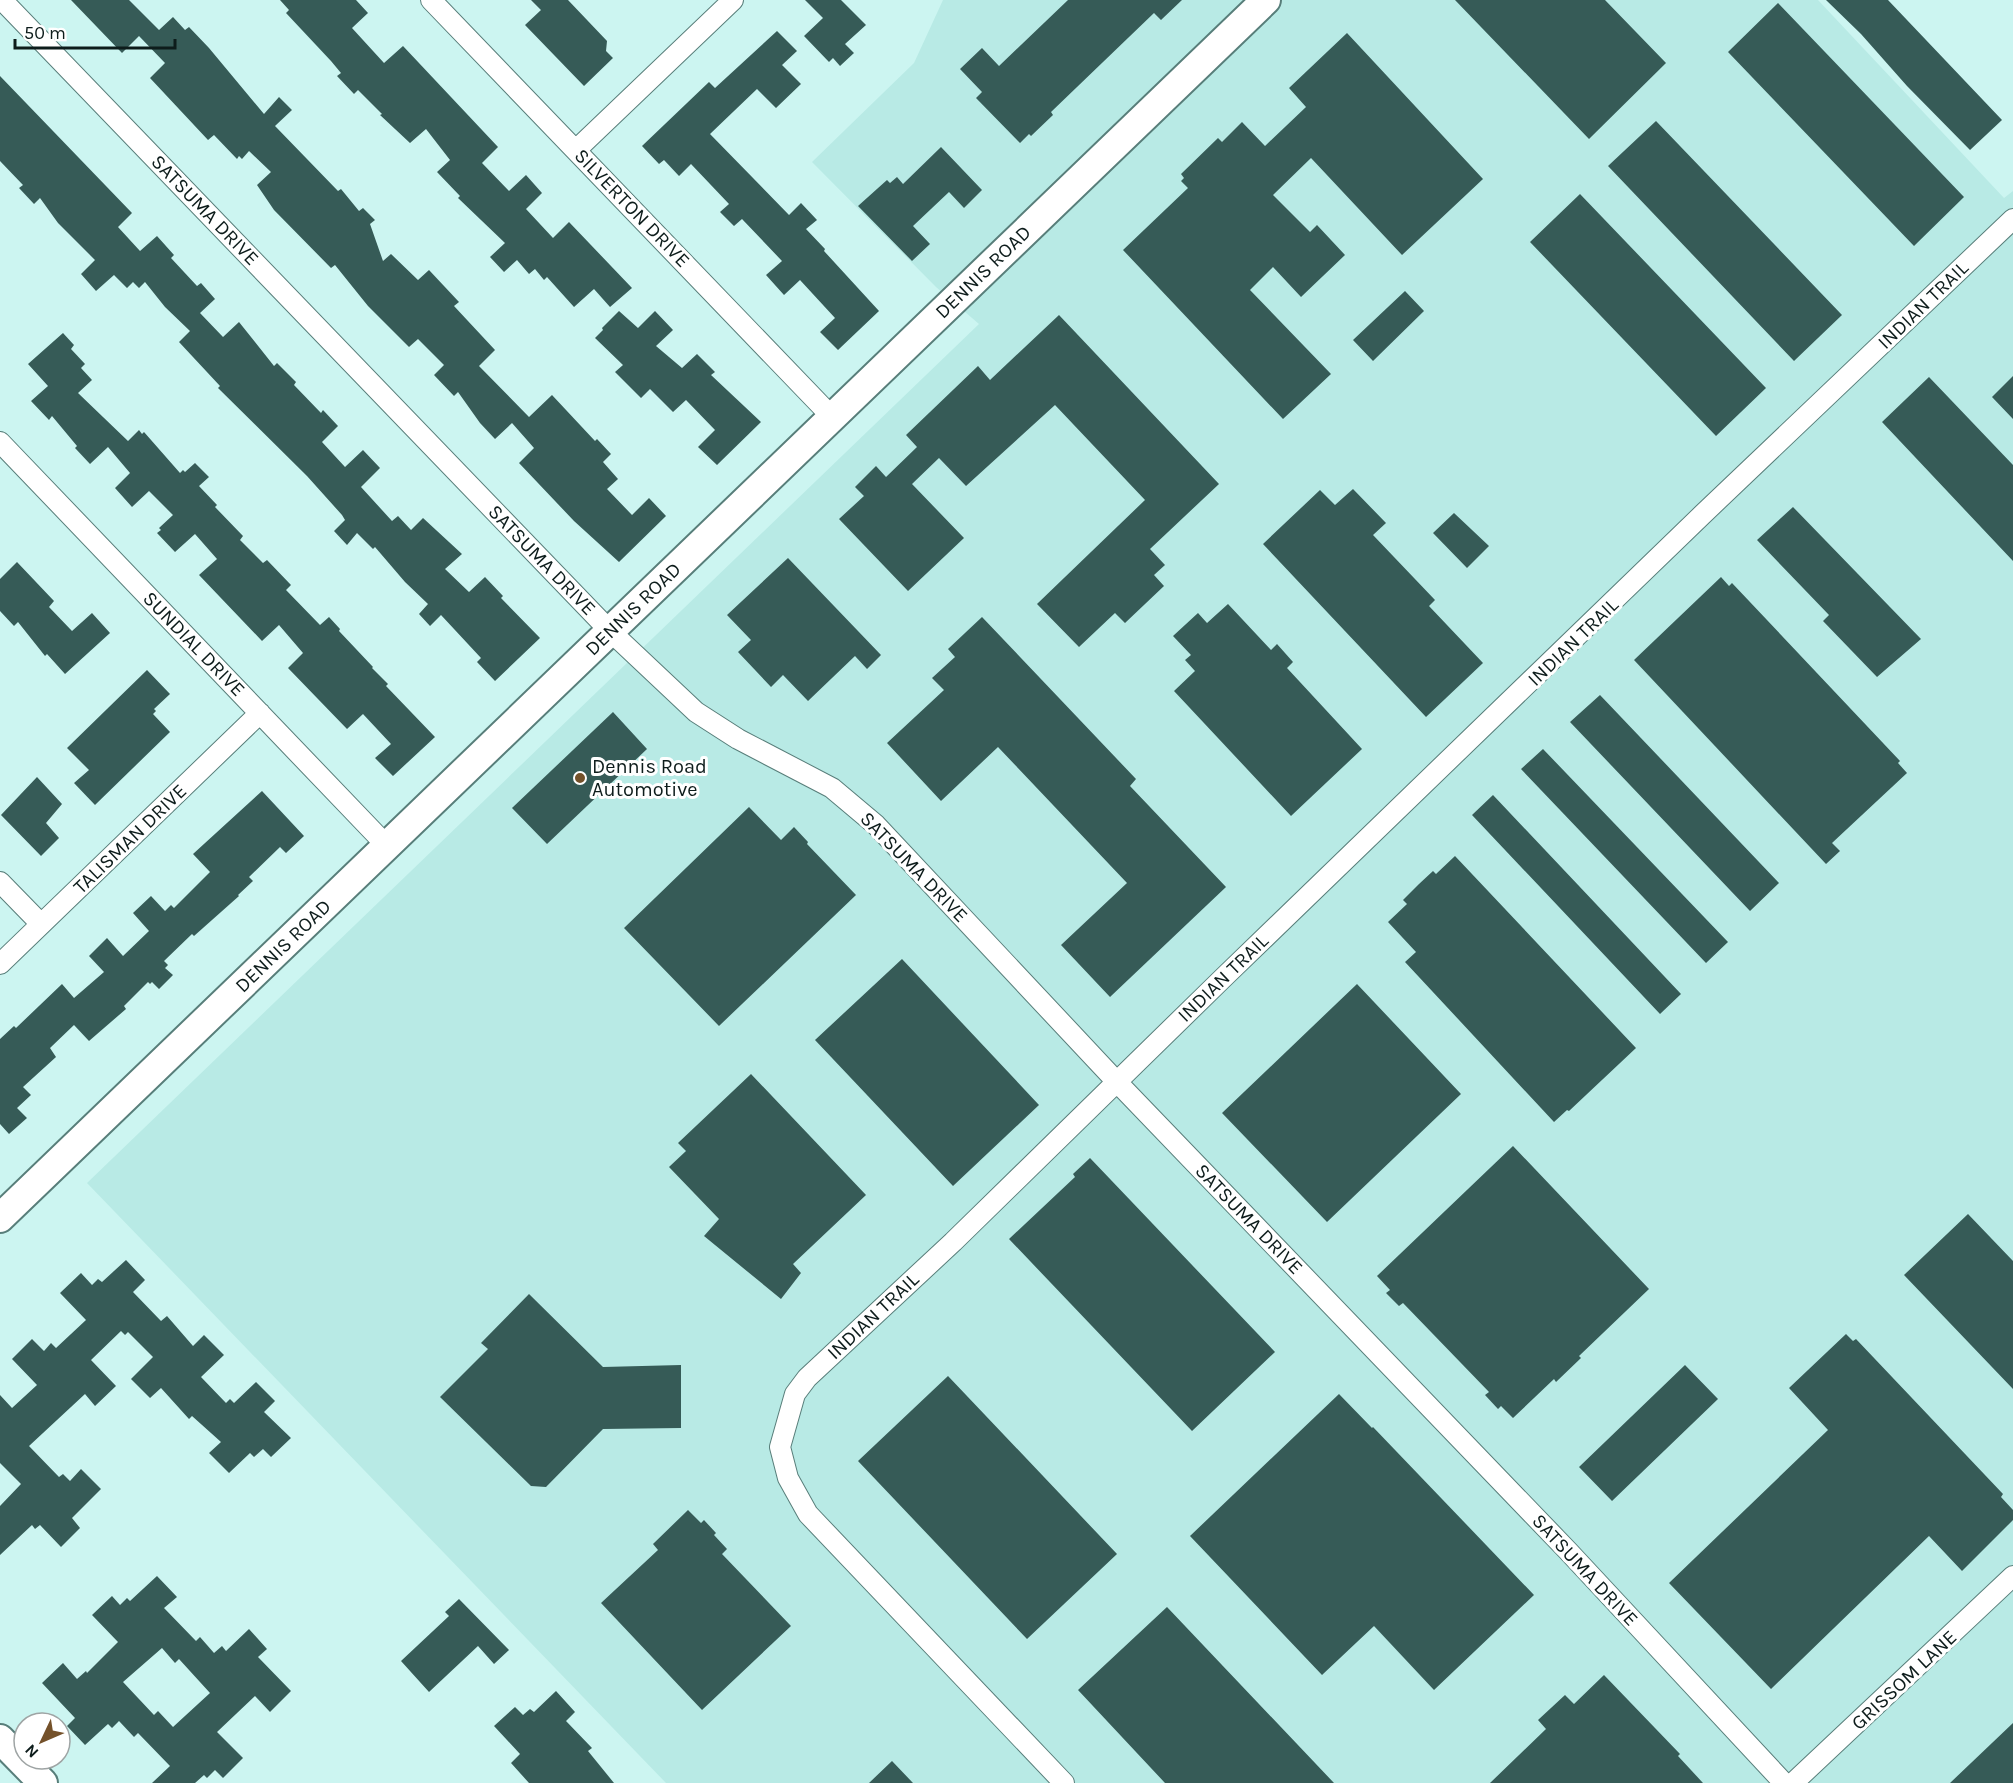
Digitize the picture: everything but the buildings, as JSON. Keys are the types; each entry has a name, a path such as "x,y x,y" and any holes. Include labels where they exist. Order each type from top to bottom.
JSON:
{"street":[{"name":"SATSUMA DRIVE","path":"3,0 610,631 696,712 738,739 832,788 876,825 1116,1081 1568,1551 1784,1783"},
{"name":"SILVERTON DRIVE","path":"431,0 832,417"},
{"path":"576,150 733,0"},
{"name":"DENNIS ROAD","path":"0,1218 1266,0"},
{"name":"INDIAN TRAIL","path":"1064,1783 808,1514 788,1478 780,1448 795,1394 807,1378 953,1242 1116,1081 2013,219"},
{"name":"SUNDIAL DRIVE","path":"0,442 387,846"},
{"name":"TALISMAN DRIVE","path":"0,964 260,713"},
{"path":"0,882 41,924"},
{"name":"GRISSOM LANE","path":"1793,1783 2013,1576"},
{"path":"0,1739 43,1783"}],"shaded area":[{"path":"943,0 1818,0 2004,198 2013,191 2013,1783 666,1783 87,1183 979,324 936,287 812,162 914,63"}],"place":[{"name":"Dennis Road Automotive","path":"580,778"}]}
